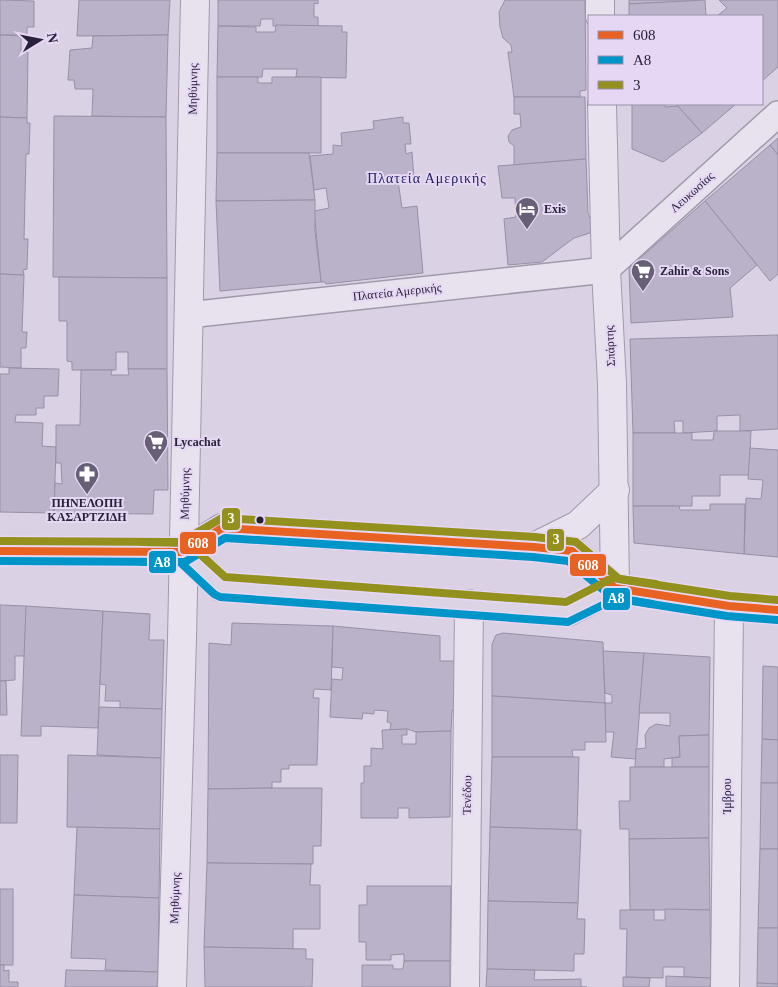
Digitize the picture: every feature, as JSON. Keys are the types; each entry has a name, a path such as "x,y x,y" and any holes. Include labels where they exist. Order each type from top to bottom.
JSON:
{"main road":[{"path":"0,550 184,552 222,528 572,550 615,588 729,606 778,610"},
{"path":"184,552 221,587 568,612 615,588"}],"street":[{"name":"Μηθύμνης","path":"172,987 184,552 195,0"},
{"path":"600,0 600,15"},
{"name":"Σπάρτης","path":"602,105 606,270 615,490 615,588"},
{"name":"Λευκωσίας","path":"606,270 778,114"},
{"name":"Πλατεία Αμερικής","path":"188,315 606,270"},
{"path":"534,548 578,525 615,490"},
{"name":"Τενέδου","path":"465,987 469,604"},
{"name":"Ίμβρου","path":"725,987 729,606"}],"building":[{"path":"0,0 34,1 34,27 27,27 27,35 0,35"},
{"path":"79,0 170,0 168,35 77,36"},
{"path":"218,0 318,0 318,4 314,3 314,17 318,17 318,26 273,26 273,19 261,19 260,26 218,26"},
{"path":"505,0 585,0 586,90 580,91 580,97 514,97 508,52 512,52 511,45 503,38 500,27 499,12"},
{"path":"629,0 696,0 696,1 629,4"},
{"path":"705,0 706,15 629,15 629,4"},
{"path":"719,0 778,0 778,67 763,80 763,15 718,15 727,8"},
{"path":"276,25 342,26 342,32 347,32 346,78 296,77 297,69 263,69 262,77 217,77 218,26 256,27 256,32 275,32"},
{"path":"0,35 21,36 21,52 28,52 27,118 0,117"},
{"path":"168,35 166,117 92,116 93,89 75,89 74,80 68,80 70,50 92,48 93,36"},
{"path":"217,77 258,77 258,83 272,83 272,77 321,77 321,153 217,153"},
{"path":"514,97 585,97 586,159 514,165 514,146 509,142 508,136 512,130 521,127 520,114 514,114"},
{"path":"632,105 678,106 702,133 663,162 632,149"},
{"path":"677,105 735,105 702,133"},
{"path":"54,116 166,117 167,278 53,277"},
{"path":"0,117 27,118 27,123 30,123 29,154 26,154 24,239 28,239 27,269 23,270 24,275 0,274"},
{"path":"403,117 403,123 409,123 411,144 405,144 406,154 412,152 414,179 398,181 402,208 417,206 423,273 326,284 321,282 314,211 329,208 326,188 314,190 310,156 333,154 333,145 342,146 341,133 374,129 373,121"},
{"path":"778,138 778,155 770,145"},
{"path":"770,145 778,155 778,274 770,281 705,201"},
{"path":"217,153 309,153 315,200 216,201"},
{"path":"586,159 588,214 592,227 590,233 574,238 542,262 508,265 504,219 516,217 515,198 502,198 498,166"},
{"path":"315,200 315,232 321,282 220,291 216,201"},
{"path":"705,201 757,265 730,288 733,317 631,323 629,268"},
{"path":"0,274 24,275 22,332 27,332 26,348 21,348 21,368 0,367"},
{"path":"59,277 167,278 167,369 128,369 128,352 116,352 116,370 72,370 72,362 67,361 67,321 59,321"},
{"path":"778,335 778,429 740,431 740,415 717,416 717,431 683,433 683,421 674,421 675,433 633,433 630,339"},
{"path":"9,368 59,369 58,396 44,396 44,408 36,408 36,415 16,415 15,422 43,423 42,446 56,447 54,513 0,512 0,374 9,374"},
{"path":"128,369 167,369 168,490 154,490 153,514 54,513 55,483 62,484 61,463 56,463 56,425 80,425 81,370 112,370 111,375 129,375"},
{"path":"714,431 751,431 749,475 720,475 720,496 692,496 692,506 633,506 633,433 692,433 692,440 713,440"},
{"path":"750,448 778,450 778,557 744,554 746,498 761,499 763,480 748,479"},
{"path":"710,504 745,504 744,554 634,543 633,506 679,506 680,510 710,510"},
{"path":"0,605 26,606 25,656 15,656 15,680 0,681"},
{"path":"26,606 103,611 98,728 41,726 41,736 21,736"},
{"path":"103,611 150,614 149,640 164,640 162,709 120,708 120,701 105,701 106,685 100,684"},
{"path":"232,623 333,626 331,690 314,689 313,698 319,698 317,765 289,765 289,769 281,769 281,782 272,782 272,788 208,789 209,643 231,645"},
{"path":"333,626 440,636 440,661 455,661 455,710 452,710 451,731 416,732 407,729 390,730 391,723 387,722 388,711 374,710 374,714 363,713 362,719 330,717 332,679 342,680 343,668 332,667"},
{"path":"503,633 603,642 605,703 492,696 492,644 496,635"},
{"path":"603,651 644,653 636,759 611,757 614,732 605,732 605,703 612,703 612,695 605,693"},
{"path":"644,653 710,657 709,735 679,736 680,757 664,759 664,767 635,767 636,749 646,748 645,735 649,728 656,724 670,726 670,713 639,713"},
{"path":"763,666 778,667 778,740 762,739"},
{"path":"0,681 6,681 7,715 0,715"},
{"path":"492,696 605,703 606,742 585,742 585,750 572,750 573,757 492,757"},
{"path":"99,707 162,709 161,758 97,755"},
{"path":"407,729 407,735 402,735 402,744 416,744 416,732 451,731 450,817 409,818 409,808 398,808 398,818 361,818 361,783 364,783 364,766 371,766 371,748 383,749 382,730"},
{"path":"709,735 709,767 672,767 672,758 680,757 679,736"},
{"path":"762,739 778,740 778,783 761,783"},
{"path":"0,755 18,755 17,823 0,823"},
{"path":"68,755 161,758 160,829 67,827"},
{"path":"492,757 579,757 577,830 490,827"},
{"path":"630,767 709,767 709,838 629,839 629,829 620,829 619,801 630,801"},
{"path":"761,783 778,783 778,849 760,849"},
{"path":"322,788 321,846 313,846 313,864 207,863 208,789"},
{"path":"77,827 160,829 159,898 74,895"},
{"path":"490,827 581,830 578,903 488,901"},
{"path":"709,838 710,910 630,910 629,839"},
{"path":"760,849 778,849 778,928 758,928"},
{"path":"207,863 311,864 310,885 320,885 320,929 293,929 293,949 204,947"},
{"path":"367,886 451,886 450,961 404,961 404,954 391,955 391,960 366,960 366,942 359,942 359,905 367,905"},
{"path":"0,889 13,889 13,965 0,965"},
{"path":"74,895 159,898 158,972 105,970 106,959 71,958"},
{"path":"488,901 578,903 577,919 585,919 584,954 574,954 574,971 487,969"},
{"path":"665,909 710,910 711,978 684,977 684,967 663,967 663,978 626,977 627,929 620,929 620,910 654,910 654,920 665,920"},
{"path":"758,928 778,928 778,984 757,983"},
{"path":"204,947 306,949 306,959 313,959 312,987 205,987"},
{"path":"404,961 450,961 450,987 362,987 362,965 393,965 393,969 403,969"},
{"path":"0,965 4,965 4,971 9,970 9,982 18,982 18,987 0,987"},
{"path":"487,969 535,970 534,980 581,979 581,987 486,987"},
{"path":"66,970 158,972 157,987 65,987"},
{"path":"666,976 711,978 710,987 666,987"},
{"path":"623,977 650,978 649,987 623,987"},
{"path":"757,983 778,984 778,987 757,987"}],"transit line":[{"name":"3","path":"0,541 181,542 222,518 535,537 576,542 619,579 730,596 778,600"},
{"name":"608","path":"0,551 184,552 222,528 534,547 572,551 615,588 729,606 778,610"},
{"name":"A8","path":"0,561 185,562 225,538 533,557 568,561 613,598 727,616 777,620"},
{"name":"3","path":"142,542 188,543 225,577 566,602 613,578 656,584"},
{"name":"A8","path":"142,562 180,562 214,594 220,597 568,622 617,598 652,604"}],"place":[{"name":"Exis","path":"527,230"},
{"name":"Zahir & Sons","path":"643,292"},
{"name":"Lycachat","path":"156,463"},
{"name":"ΠΗΝΕΛΟΠΗ ΚΑΣΑΡΤΖΙΔΗ","path":"87,495"}],"district":[{"name":"Πλατεία Αμερικής","path":"427,178"}]}
